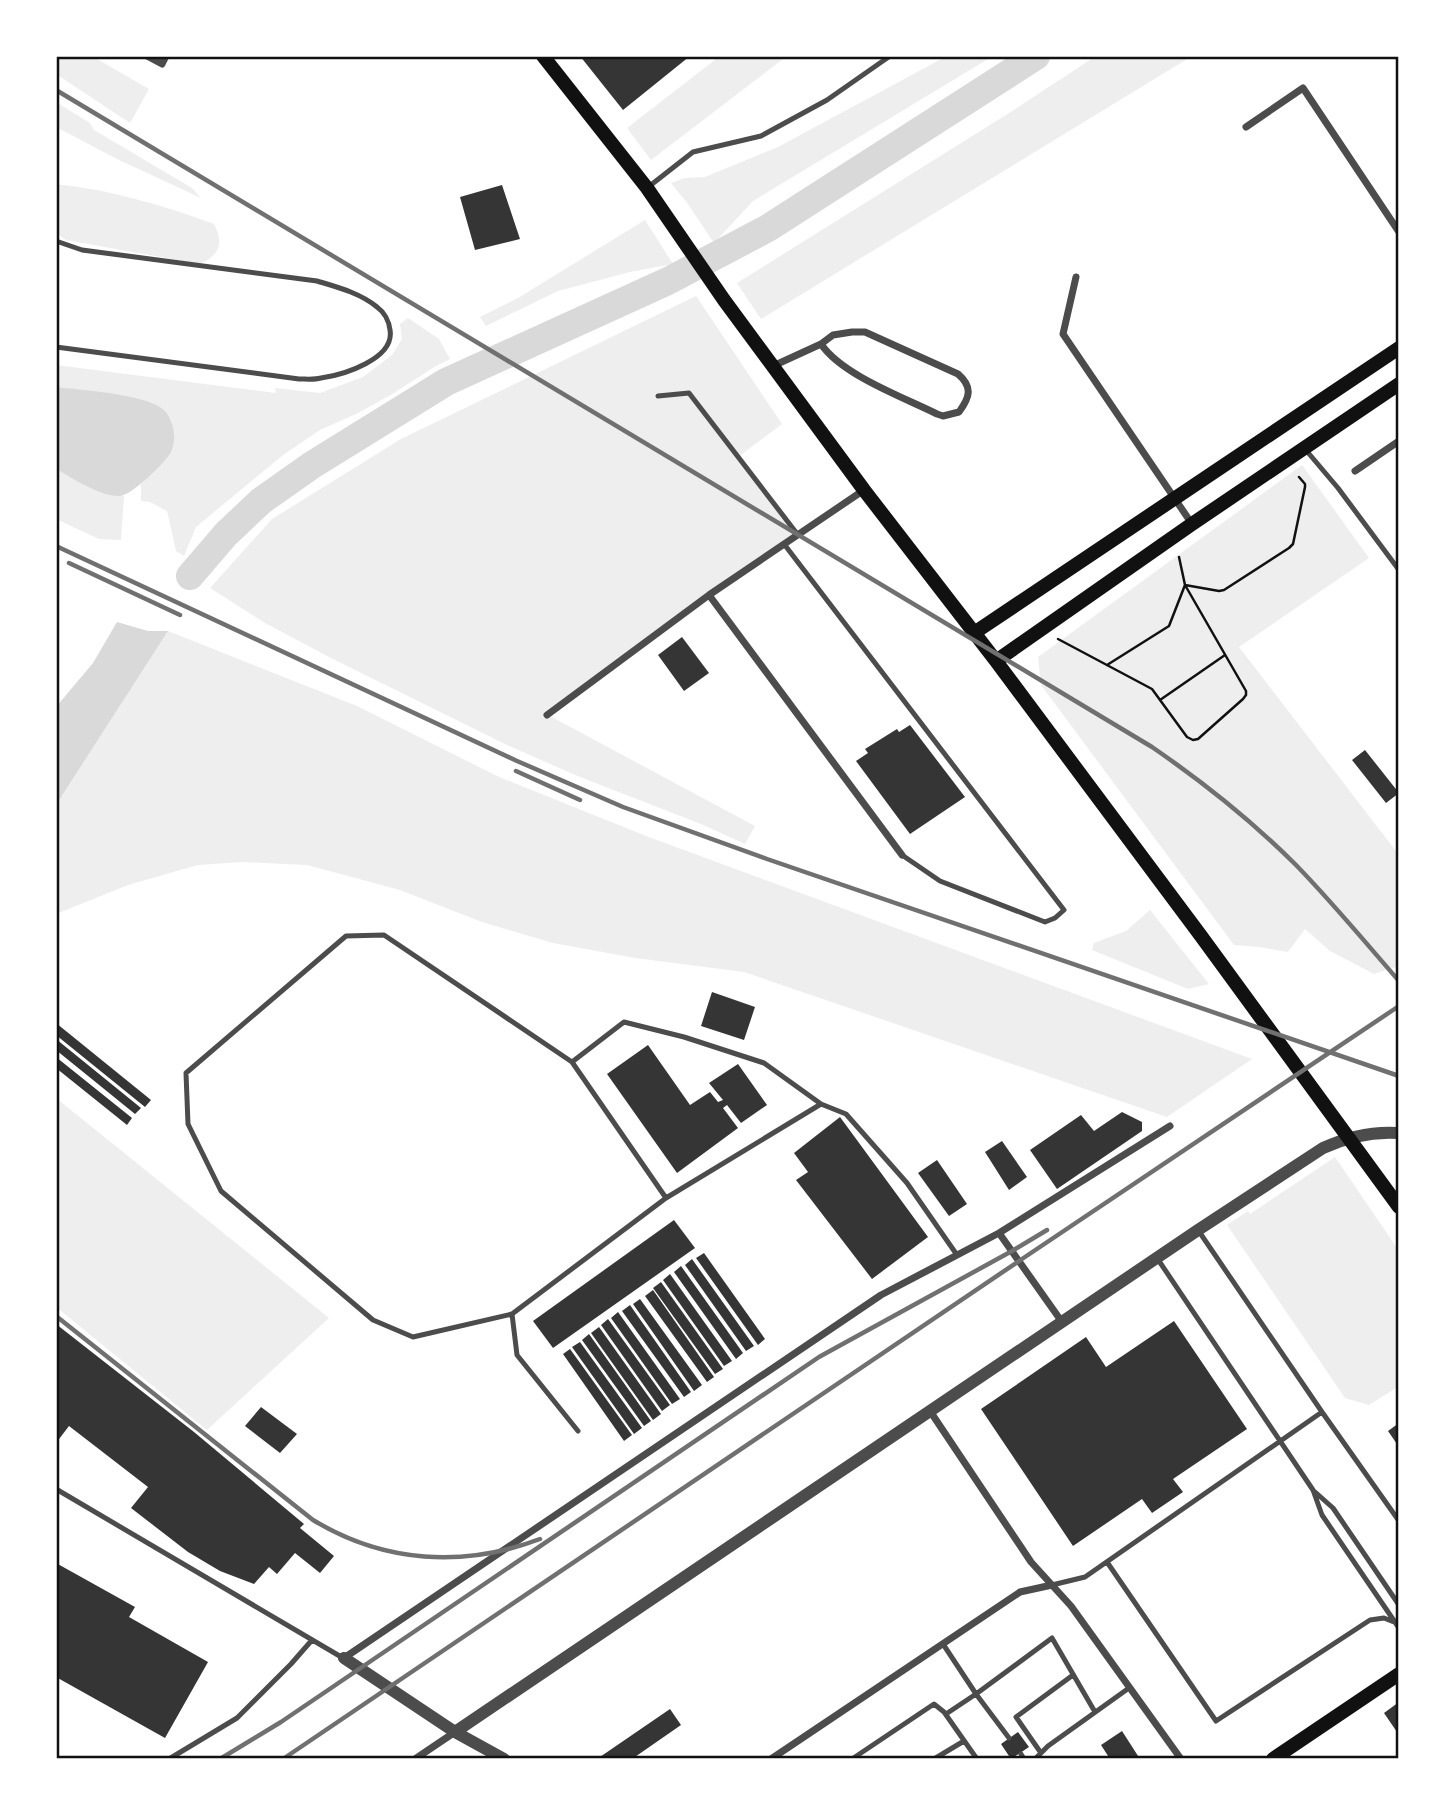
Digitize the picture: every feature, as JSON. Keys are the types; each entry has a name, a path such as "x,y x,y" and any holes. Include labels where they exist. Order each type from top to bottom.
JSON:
{"main road":[{"path":"543,56 647,188 724,300 864,490 996,661 1399,1207"},
{"path":"974,633 1399,348"},
{"path":"996,661 1399,384"},
{"path":"1273,1759 1399,1674"}],"street":[{"path":"148,56 162,64 166,56"},
{"path":"1246,127 1303,88 1399,232"},
{"path":"1076,277 1063,334 1192,524"},
{"path":"773,366 821,344 834,335 865,332 958,374 965,380 969,391 967,401 959,412 943,416 937,414 849,370 835,360 821,344"},
{"path":"1355,471 1399,441"},
{"path":"547,715 709,595 864,490"},
{"path":"709,595 902,855"},
{"path":"504,1759 455,1732 344,1658 881,1295 999,1233 1170,1126"},
{"path":"415,1759 1323,1148 1357,1136 1398,1130"},
{"path":"999,1233 1062,1322"},
{"path":"930,1411 1031,1562 1071,1606 1181,1759"},
{"path":"771,1759 1020,1592 1052,1585"}],"lane":[{"path":"647,188 693,152 761,136 827,100 890,56"},
{"path":"56,241 82,250 317,281 348,290 378,307 389,321 391,337 386,349 372,360 342,374 318,379 299,379 56,347"},
{"path":"658,396 689,393 798,535"},
{"path":"1305,449 1338,488 1399,570"},
{"path":"784,544 1064,910 1045,922 940,881 902,855"},
{"path":"666,1198 572,1062 384,935 346,936 186,1073 188,1124 221,1191 373,1321 412,1337 512,1314 666,1198 821,1104"},
{"path":"572,1062 624,1022 684,1037 764,1063 821,1104 846,1114 907,1183 957,1255"},
{"path":"1198,1230 1399,1521"},
{"path":"1157,1258 1313,1490 1322,1515 1399,1628"},
{"path":"512,1314 517,1355 578,1431"},
{"path":"1052,1585 1085,1577 1322,1412"},
{"path":"56,1489 344,1658"},
{"path":"1313,1490 1333,1508 1399,1605"},
{"path":"1340,1542 1351,1535"},
{"path":"1107,1562 1216,1721 1370,1620 1384,1618 1394,1622"},
{"path":"946,1714 1052,1638 1095,1712"},
{"path":"169,1759 237,1718 313,1640"},
{"path":"943,1644 1009,1738"},
{"path":"1041,1753 1016,1717 1073,1675"},
{"path":"1035,1759 1048,1746 1129,1688"},
{"path":"852,1759 934,1704 946,1714 977,1759"},
{"path":"934,1759 964,1741"}],"path":[{"path":"1185,585 1224,590 1289,548 1293,544 1305,487 1299,477"},
{"path":"1058,639 1152,690 1187,737 1198,739 1246,695 1246,691 1185,585 1179,558"},
{"path":"1107,665 1169,626 1185,585"},
{"path":"1160,700 1225,655"}],"shaded area":[{"path":"56,56 92,56 149,89 130,123 56,74"},
{"path":"720,56 787,56 651,160 627,128"},
{"path":"947,56 993,56 753,201 714,243 671,183 685,178 705,177 778,147"},
{"path":"1096,56 1192,56 761,319 737,283"},
{"path":"56,102 90,123 94,130 192,188 201,198 56,127"},
{"path":"56,184 136,199 214,224 219,237 216,253 199,264 66,240 56,233"},
{"path":"645,220 673,264 558,291 486,326 480,317 518,298"},
{"path":"696,296 782,424 738,457 798,535 548,715 755,826 745,844 507,745 331,658 265,623 210,588 272,519 401,439"},
{"path":"408,318 439,339 450,359 389,396 320,430 283,455 196,527 184,556 176,551 167,511 150,502 141,501 141,484 170,454 136,398 56,387 56,365 276,393 275,388 320,393 363,377 392,355 402,339 400,324"},
{"path":"56,387 114,394 157,405 168,415 172,425 174,442 171,452 148,478 125,495 104,493 78,482 56,469"},
{"path":"1302,465 1369,558 1239,647 1399,855 1399,966 1374,974 1330,951 1305,929 1288,952 1234,945 1041,685 1038,657"},
{"path":"56,469 97,490 124,496 121,540 99,539 56,519"},
{"path":"117,622 148,631 168,631 56,805 56,707 93,663"},
{"path":"168,631 357,706 499,777 646,836 1252,1059 1167,1117 744,972 635,958 553,943 482,922 400,890 307,865 242,862 198,865 128,885 56,914 56,805"},
{"path":"1150,910 1209,984 1188,989 1092,950 1094,943 1126,931"},
{"path":"56,1098 329,1318 207,1430 56,1307"},
{"path":"1335,1157 1399,1251 1399,1377 1396,1388 1369,1405 1345,1398 1227,1225 1248,1211 1250,1214"}],"building":[{"path":"580,56 690,56 623,110"},
{"path":"502,185 520,239 475,250 460,197"},
{"path":"682,637 709,673 684,691 658,655"},
{"path":"910,725 965,797 910,834 856,761 868,753 865,749 897,729 899,732"},
{"path":"1365,750 1399,793 1386,803 1352,760"},
{"path":"712,992 755,1007 744,1040 701,1026"},
{"path":"56,1023 151,1100 145,1107 56,1035"},
{"path":"56,1039 141,1108 135,1114 56,1050"},
{"path":"648,1045 690,1105 710,1092 718,1102 723,1100 709,1083 738,1064 767,1105 741,1123 727,1105 723,1108 738,1128 677,1173 607,1074"},
{"path":"56,1057 132,1118 127,1125 56,1068"},
{"path":"1122,1112 1142,1122 1142,1131 1057,1189 1030,1150 1081,1115 1094,1131"},
{"path":"840,1117 928,1237 872,1279 796,1180 808,1172 794,1153"},
{"path":"1002,1141 1027,1177 1009,1190 985,1152"},
{"path":"937,1160 967,1204 949,1216 918,1173"},
{"path":"674,1220 695,1248 553,1348 533,1321"},
{"path":"704,1253 765,1339 758,1345 696,1258"},
{"path":"692,1259 754,1346 746,1351 685,1265"},
{"path":"681,1266 743,1353 736,1359 674,1272"},
{"path":"670,1274 732,1361 724,1366 663,1280"},
{"path":"661,1282 723,1369 715,1374 653,1288"},
{"path":"653,1290 714,1377 707,1382 645,1296"},
{"path":"640,1299 702,1385 694,1391 633,1304"},
{"path":"630,1305 691,1392 684,1397 622,1311"},
{"path":"618,1312 680,1399 672,1404 611,1318"},
{"path":"608,1319 670,1405 662,1411 601,1325"},
{"path":"1174,1321 1247,1429 1173,1479 1183,1492 1152,1513 1142,1499 1073,1546 981,1409 1086,1337 1106,1367"},
{"path":"56,1324 194,1432 304,1524 300,1528 334,1556 320,1573 295,1553 277,1574 269,1567 254,1584 220,1571 188,1552 131,1508 148,1487 69,1426 56,1443"},
{"path":"599,1327 661,1414 653,1420 591,1333"},
{"path":"589,1334 651,1421 644,1426 582,1340"},
{"path":"580,1342 642,1428 634,1434 572,1347"},
{"path":"570,1349 632,1435 624,1441 563,1354"},
{"path":"261,1407 297,1434 280,1453 245,1426"},
{"path":"1399,1423 1399,1447 1388,1431"},
{"path":"56,1563 135,1607 129,1617 208,1662 165,1738 56,1677"},
{"path":"1399,1702 1399,1735 1384,1713"},
{"path":"670,1709 681,1725 632,1759 597,1759"},
{"path":"1122,1731 1140,1759 1110,1759 1101,1745"},
{"path":"1018,1732 1029,1747 1011,1759 1001,1744"}],"waterway":[{"path":"190,576 226,534 261,501 312,465 446,382 668,281 768,228 1036,56"}],"railway":[{"path":"56,90 1152,747 1227,803 1296,865 1399,981"},
{"path":"56,546 517,761 623,807 1399,1076"},
{"path":"69,563 180,615"},
{"path":"516,771 580,800"},
{"path":"283,1759 1399,1006"},
{"path":"220,1759 281,1722 819,1357 1047,1230"},
{"path":"56,1316 313,1520 340,1534 396,1553 453,1557 482,1554 540,1539"}]}
